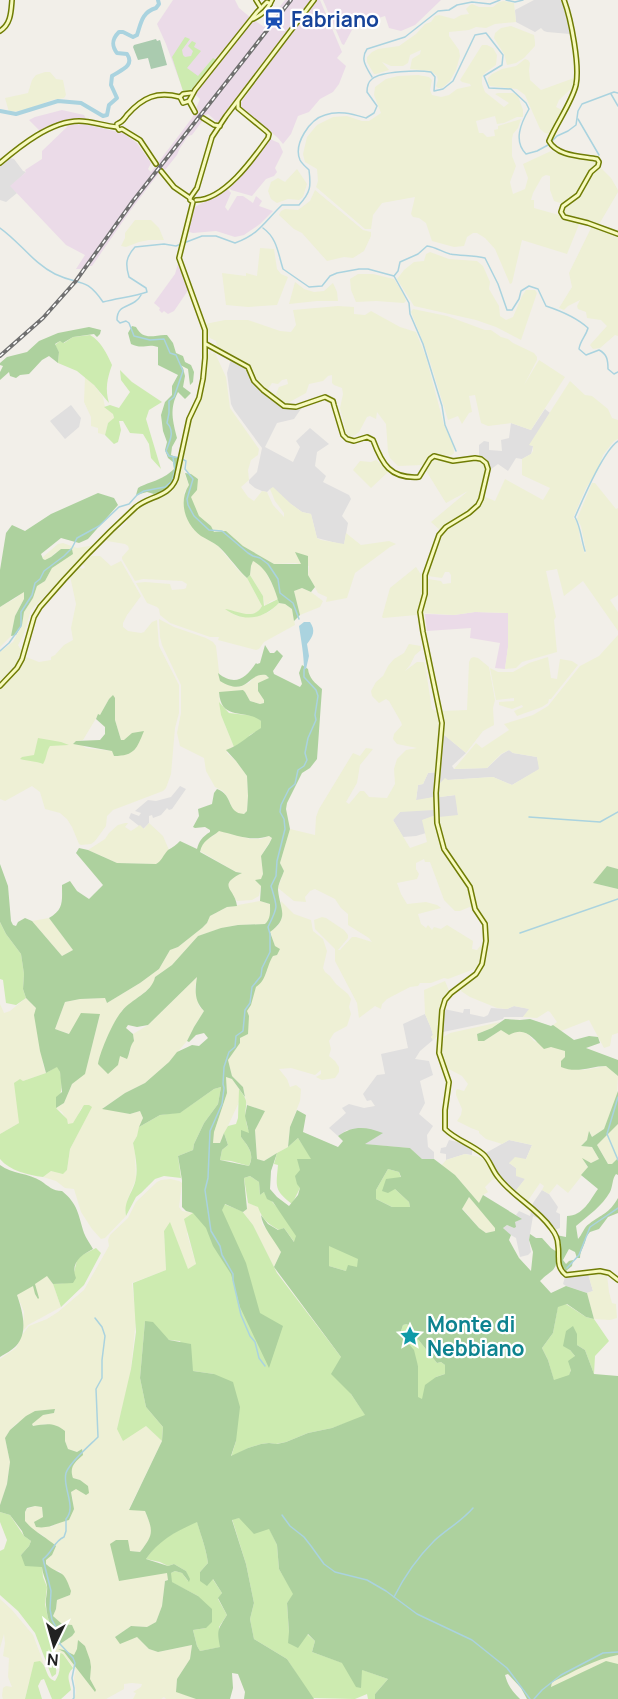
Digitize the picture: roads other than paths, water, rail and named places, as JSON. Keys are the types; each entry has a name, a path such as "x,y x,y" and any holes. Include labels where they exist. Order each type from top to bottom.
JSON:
{"street":[{"path":"0,32 8,23 12,0"},
{"path":"256,0 262,15 269,1"},
{"path":"191,197 197,188 212,136 314,0"},
{"path":"564,0 573,38 577,75 575,88 549,142 552,147 563,152 597,159 599,162 578,195 563,206 562,215 618,234"},
{"path":"180,97 183,103 186,103 251,20 269,1"},
{"path":"117,127 145,99 164,94 180,97 183,94 189,98 195,111"},
{"path":"194,201 202,200 230,184 268,138 269,134 266,130 237,106 238,100"},
{"path":"226,116 235,110 241,111"},
{"path":"203,118 220,126"},
{"path":"0,164 42,132 81,121 122,129 140,140 156,164"},
{"path":"121,123 122,129"},
{"path":"0,686 17,668 22,659 34,617 40,607 97,545 139,505 172,488 176,479 189,419 199,398 206,344 201,317 180,264 182,241 195,197 174,187 161,171"},
{"path":"206,344 248,367 254,381 286,407 296,407 322,398 333,401 342,435 354,441 367,436 373,440 381,461 394,473 406,478 419,477 434,456 453,461 475,458 486,463 488,469 478,505 446,527 439,535 425,575 425,594 420,612 442,723 436,793 437,823 444,849 470,887 475,909 485,924 486,941 483,959 476,974 451,993 445,1000 442,1010 440,1053 449,1082 445,1129 452,1137 468,1143 486,1157 497,1177 534,1210 551,1229 559,1246 558,1267 561,1271 566,1275 600,1271 609,1273 618,1280"}],"water":[{"path":"304,622 310,622 313,631 307,644 309,656 306,669 304,669 299,626"}],"waterway":[{"path":"0,111 16,114 58,101 81,103 103,116 107,115 109,105 117,98 111,85 112,76 126,67 129,62 127,54 117,53 113,45 115,37 119,32 133,37 137,35 143,18 156,8 159,4 158,0"},
{"path":"372,77 364,60 367,49 405,37 438,11 449,10 457,5 472,2 490,4 500,0"},
{"path":"506,0 515,2 523,0"},
{"path":"0,228 47,269 64,278 86,285 103,302 147,292 146,288 129,277 128,257 135,247 164,244 176,246 202,236 216,236 235,243 262,227 282,205 299,205 310,185 309,170 300,160 299,147 304,133 314,121 319,117 335,113 366,118 374,113 377,106 367,92 368,86 372,79 383,74 409,71 431,72 435,77 434,91 443,89 453,81 475,35 486,33 503,55 502,65 484,76 489,88 511,89 529,109 523,120 519,138 526,154 548,145 557,136 576,125 578,111 582,104 614,92 618,93"},
{"path":"611,94 618,106"},
{"path":"578,119 599,155"},
{"path":"263,228 274,241 283,269 309,287 322,286 330,276 337,273 359,269 394,276 400,262 418,254 427,246 450,254 485,258 498,284 507,310 512,310 521,291 529,286 538,289 546,306 568,315 588,328 579,349 586,355 599,350 604,353 608,369 614,374 618,372"},
{"path":"394,276 409,303 410,314 423,344 442,406 445,425 456,451"},
{"path":"141,295 120,310 117,320 120,323 126,321 129,323 134,336 150,340 164,339 170,353 176,355 183,371 174,397 169,401 167,423 171,433 166,451 169,456 186,461 185,469 193,479 187,499 188,505 194,516 209,530 222,531 248,553 268,564 278,579 280,593 293,603 299,619"},
{"path":"585,551 575,517 600,465 618,441"},
{"path":"0,651 21,626 21,612 32,595 35,583 44,571 64,556 72,548 77,538 99,526 119,507 129,504 144,491 165,487 172,481 175,469 173,458"},
{"path":"265,1366 259,1358 255,1342 241,1315 233,1274 211,1231 205,1190 208,1178 210,1131 222,1104 224,1067 229,1052 235,1047 236,1036 243,1031 245,1010 250,1003 252,987 261,976 262,968 270,952 268,927 276,907 271,886 276,876 277,861 285,829 284,819 280,812 281,805 289,789 295,784 298,770 307,760 305,753 308,738 316,720 318,696 316,690 304,677 304,669"},
{"path":"529,817 600,822 618,812"},
{"path":"520,933 618,899"},
{"path":"618,1097 607,1134 618,1160"},
{"path":"567,1268 579,1255 590,1227 618,1208"},
{"path":"73,1699 72,1678 75,1663 60,1644 52,1620 51,1591 43,1559 64,1537 66,1531 66,1519 70,1509 66,1473 75,1459 98,1437 96,1389 102,1378 105,1336 95,1318"},
{"path":"394,1597 402,1582 428,1547 473,1508"},
{"path":"282,1515 290,1526 304,1537 324,1564 335,1572 367,1580 417,1614 472,1640 507,1668 530,1699"},
{"path":"534,1699 561,1675 603,1653 618,1652"}],"railway":[{"path":"0,356 43,318 75,282 133,201 291,0"}],"place":[{"name":"Fabriano","path":"274,19"},
{"name":"Monte di Nebbiano","path":"410,1336"}]}
